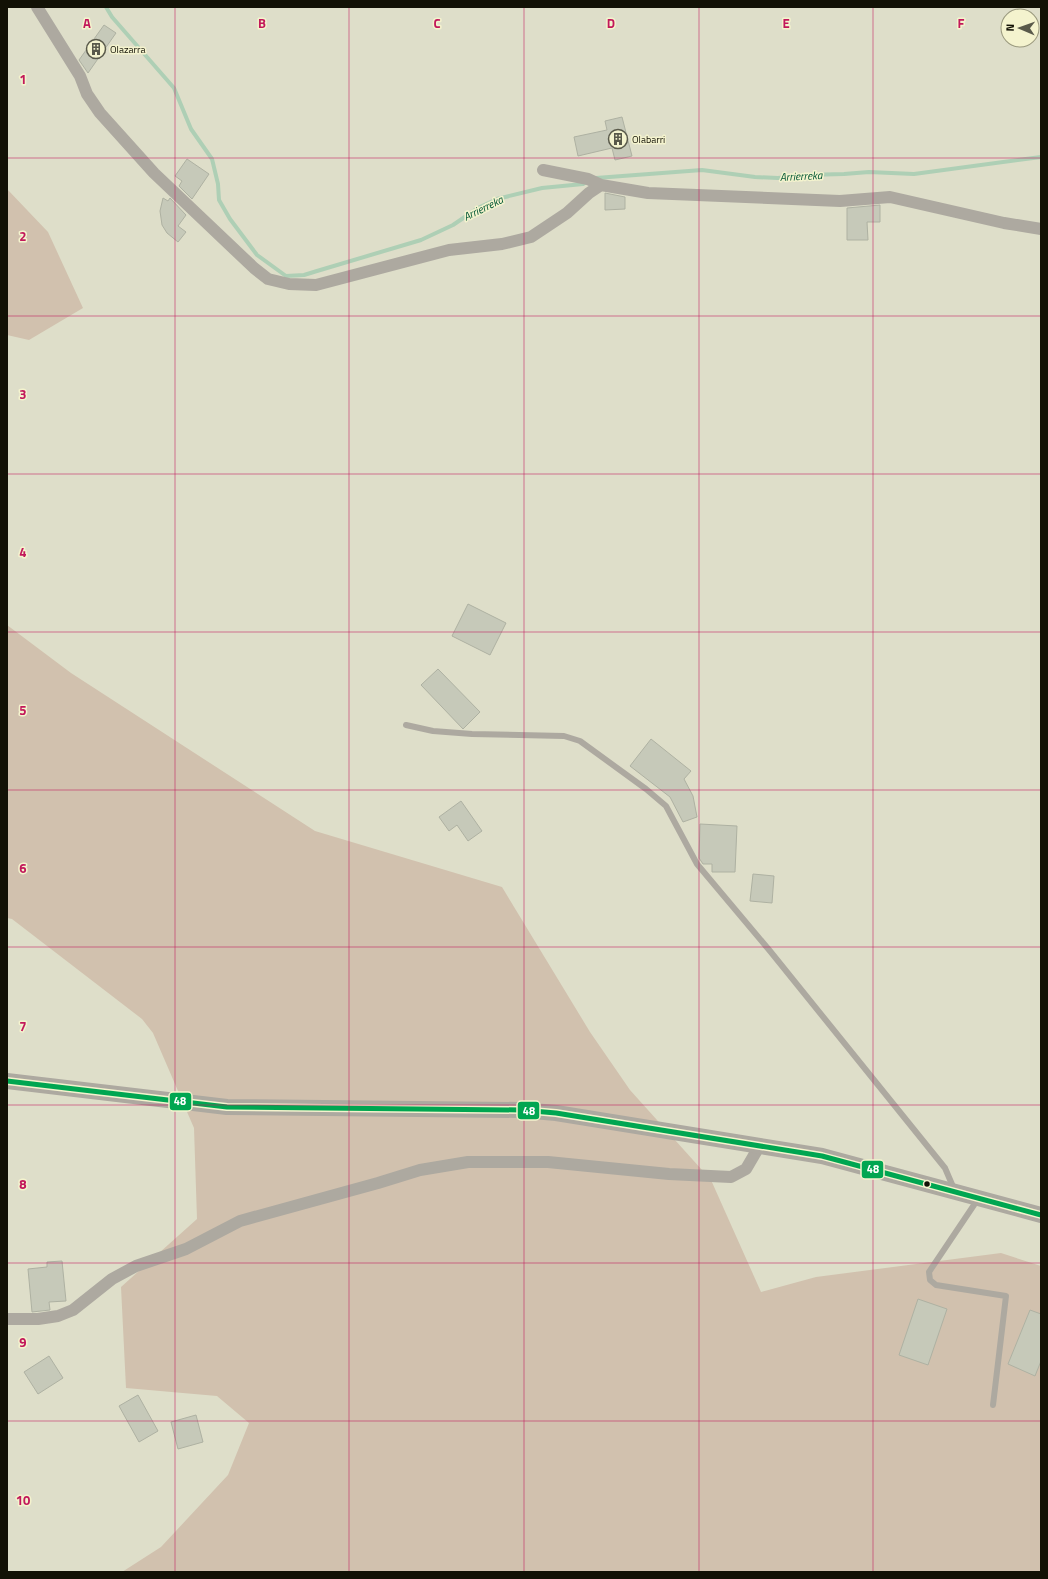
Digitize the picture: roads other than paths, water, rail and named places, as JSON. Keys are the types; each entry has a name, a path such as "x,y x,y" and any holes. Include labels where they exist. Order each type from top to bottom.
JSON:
{"street":[{"path":"37,7 80,76 87,94 100,113 154,173 254,268 268,279 289,284 316,285 449,250 502,244 531,237 567,213 589,193 601,185"},
{"path":"543,170 588,179 601,185 648,192 840,202 890,197 1004,223 1041,229"},
{"path":"7,1081 227,1106 521,1110 556,1114 822,1156 1041,1215"},
{"path":"7,1319 38,1319 58,1316 73,1310 112,1279 136,1266 186,1249 240,1221 420,1170 468,1162 532,1162 721,1178 730,1177 746,1169 760,1145"}],"lane":[{"path":"406,725 433,731 472,734 564,736 580,741 646,789 666,806 697,864 770,951 945,1168 955,1192"},
{"path":"978,1199 930,1272 930,1280 936,1286 1006,1296 992,1405"}],"waterway":[{"name":"Arrierreka","path":"106,7 112,17 174,88 191,129 212,159 218,184 219,200 230,219 257,255 286,276 304,275 421,240 453,225 478,208 497,199 542,188 583,184 586,182"},
{"name":"Arrierreka","path":"596,178 702,170 755,177 778,178 869,172 914,174 1041,157"}],"place":[{"name":"Olazarra","path":"96,49"},
{"name":"Olabarri","path":"618,139"}]}
